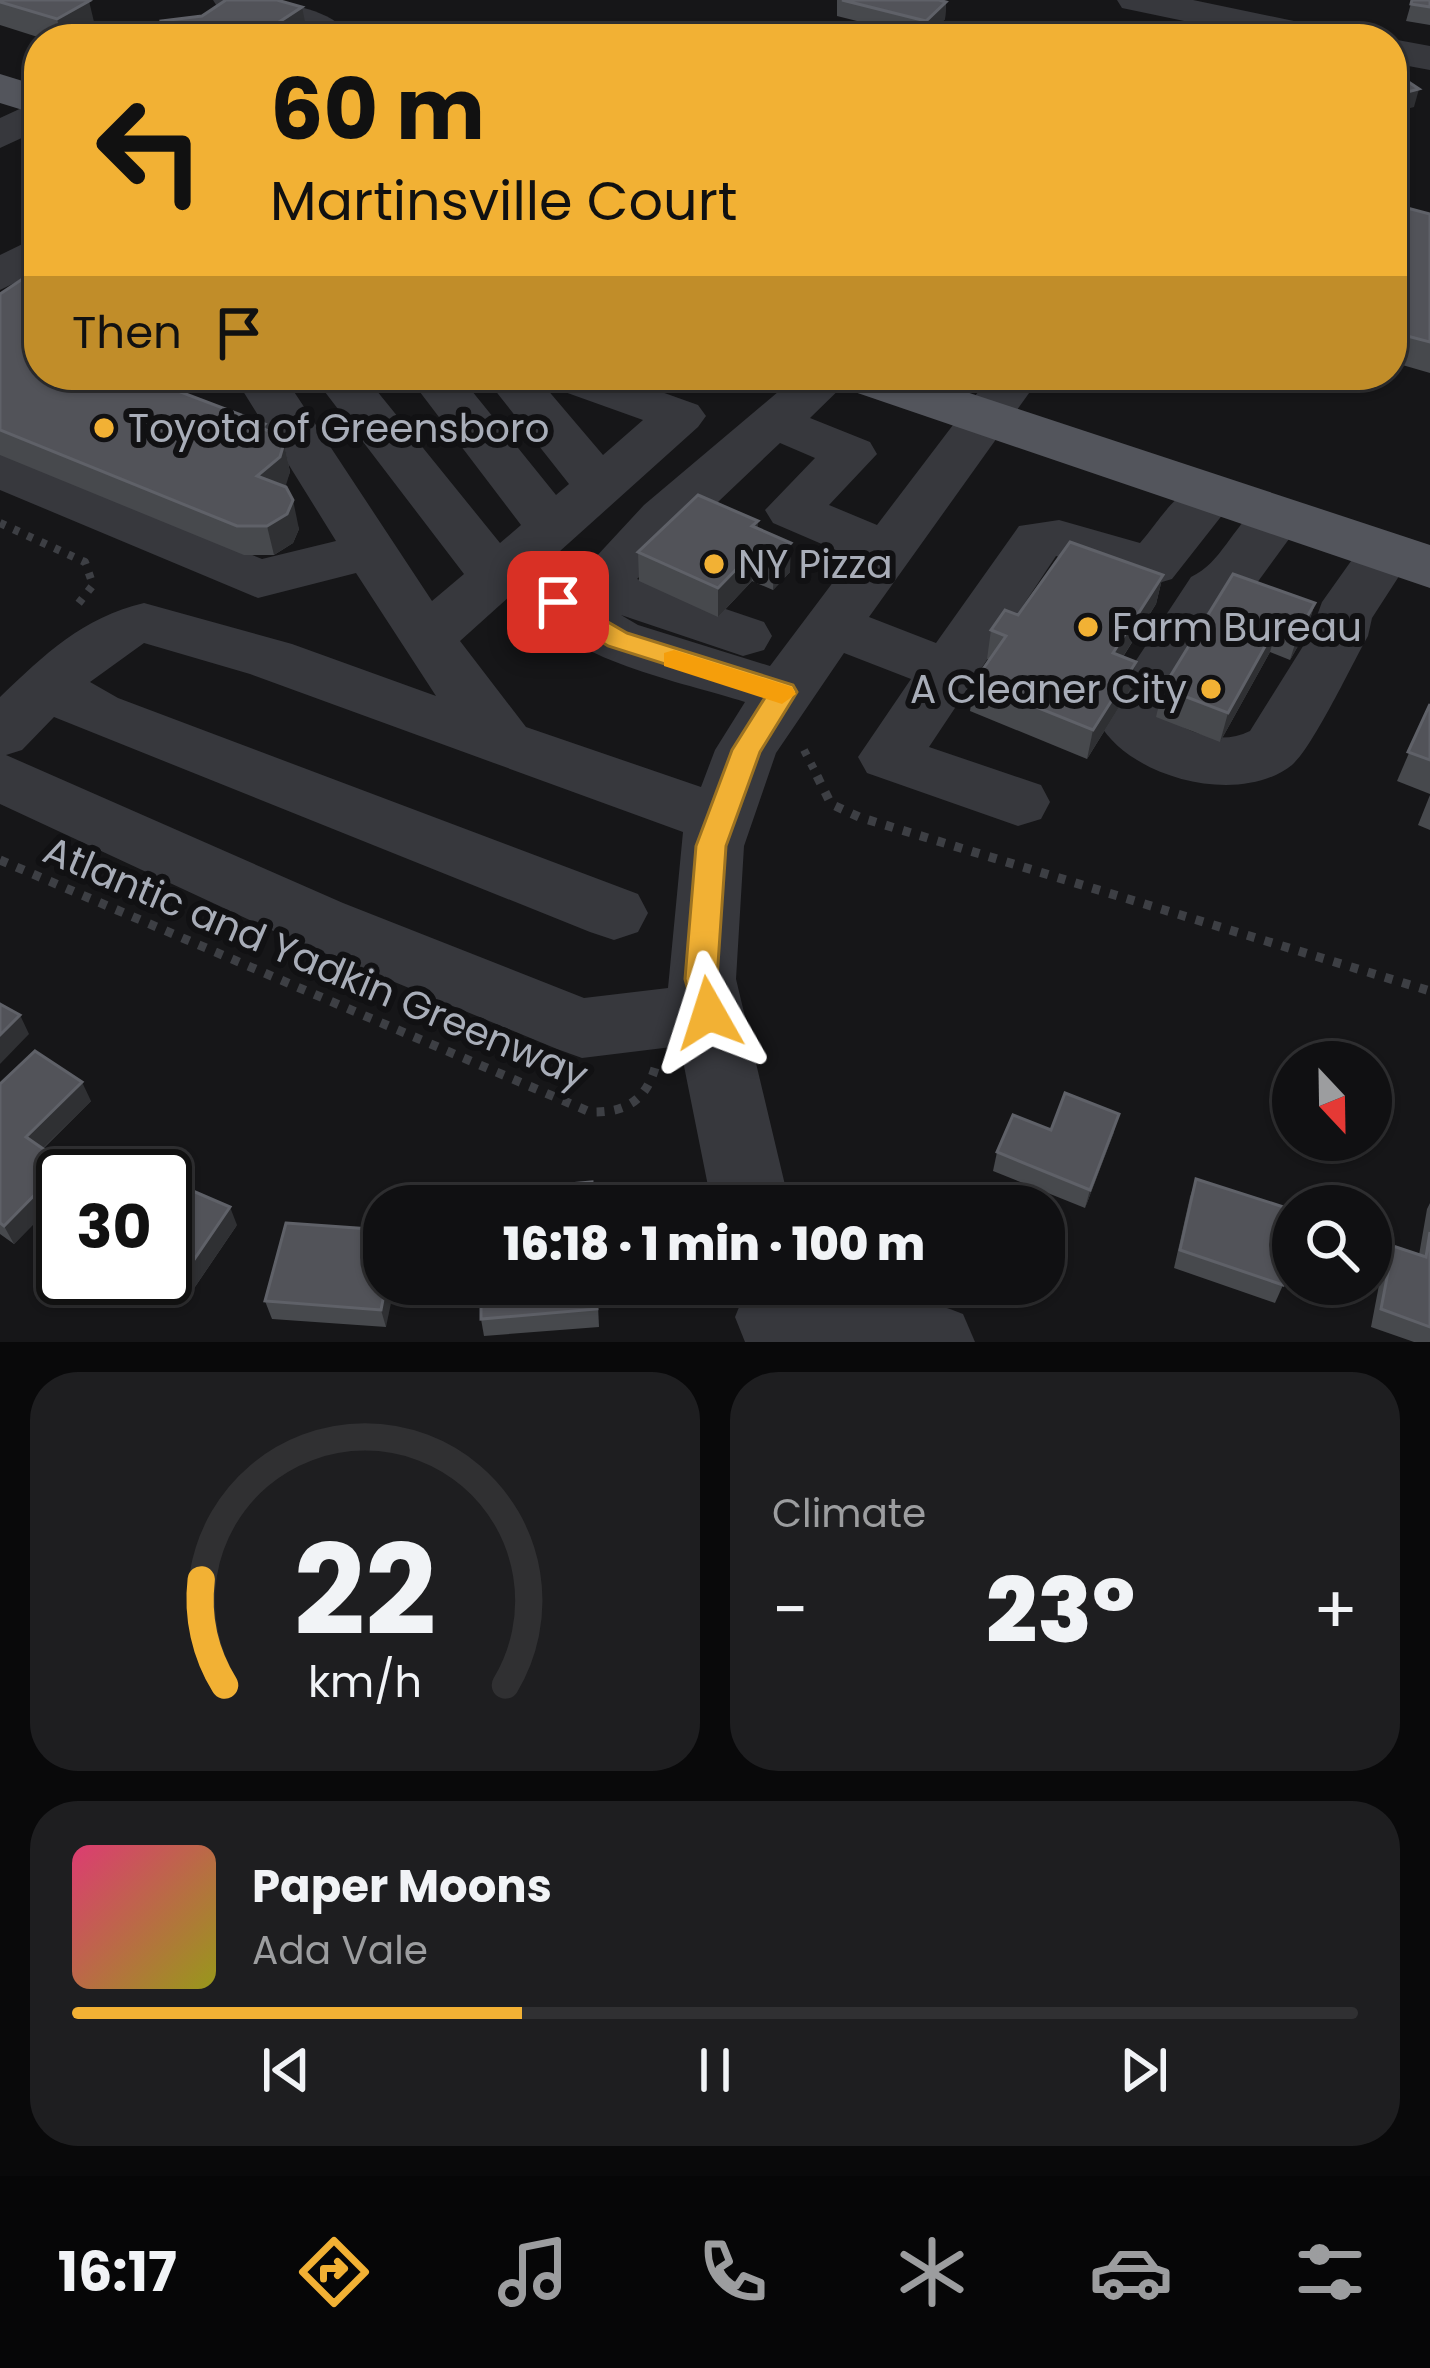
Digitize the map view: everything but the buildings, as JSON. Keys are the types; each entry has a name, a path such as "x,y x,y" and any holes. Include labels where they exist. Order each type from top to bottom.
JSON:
{"main road":[{"path":"961,390 1002,396 1210,495 1408,560"}],"street":[{"path":"1136,0 1279,23"},
{"path":"217,4 285,24"},
{"path":"267,390 426,638 501,739"},
{"path":"349,390 497,577"},
{"path":"443,390 553,528"},
{"path":"520,390 600,487"},
{"path":"426,638 680,416 608,390"},
{"path":"578,601 812,390"},
{"path":"746,1185 701,979 711,846 746,750 788,715 832,626 1002,396"},
{"path":"776,422 851,454 792,510"},
{"path":"0,470 258,579 369,551"},
{"path":"715,475 888,550"},
{"path":"1018,802 889,757 1039,539 1059,538 1152,566 1210,495"},
{"path":"1277,517 1226,584 1211,591 1138,703 1130,723 1149,740 1221,764 1255,759 1272,747 1339,636 1343,616 1408,560"},
{"path":"578,601 742,635"},
{"path":"578,601 617,640 788,715"},
{"path":"0,734 89,648 123,627 144,622 271,659 673,805 721,816"},
{"path":"832,626 948,670"},
{"path":"49,686 96,714 614,914"},
{"path":"0,777 319,922 582,1028 709,1013"},
{"path":"774,1314 934,1342"}],"path":[{"path":"0,523 76,556"},
{"path":"788,715 831,804 859,817 1430,991"},
{"name":"Atlantic and Yadkin Greenway","path":"0,860 590,1112 628,1109 652,1080 655,1066"}],"slow traffic":[{"path":"674,660 782,694"}],"place":[{"name":"Toyota of Greensboro","path":"104,428"},
{"name":"NY Pizza","path":"714,564"},
{"name":"Farm Bureau","path":"1088,627"},
{"name":"A Cleaner City","path":"1211,689"}],"route":[{"path":"558,602 617,640 783,692 746,750 711,846 701,979 709,1013"}]}
